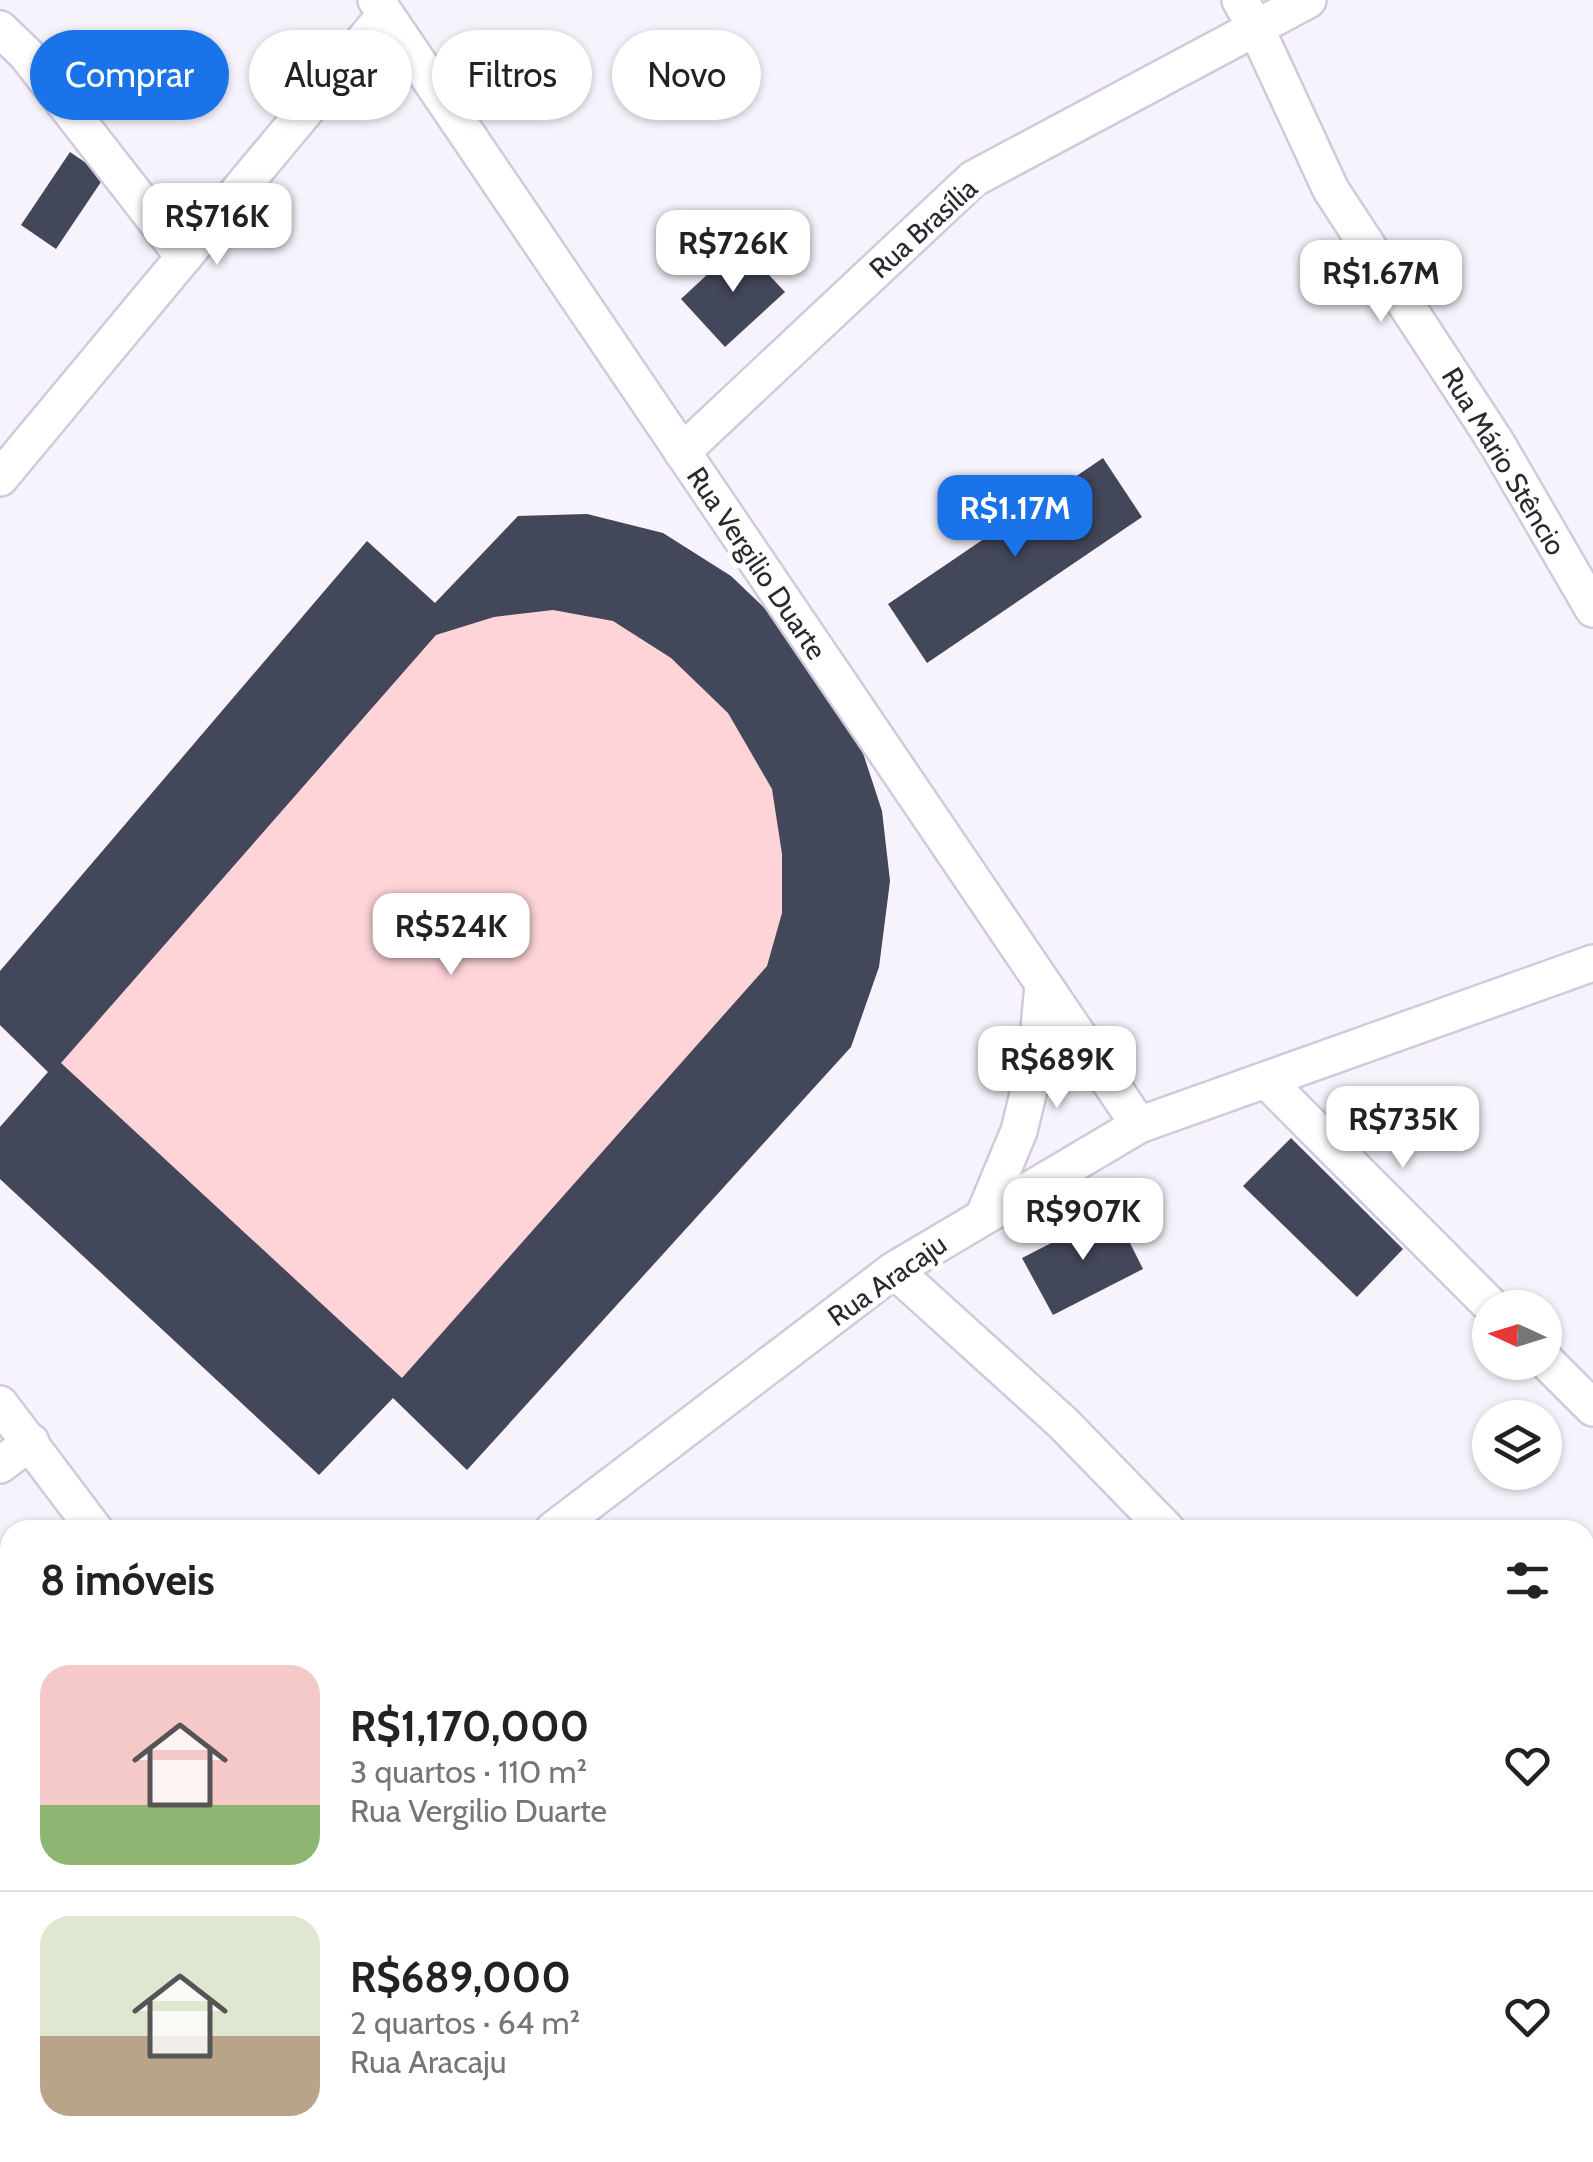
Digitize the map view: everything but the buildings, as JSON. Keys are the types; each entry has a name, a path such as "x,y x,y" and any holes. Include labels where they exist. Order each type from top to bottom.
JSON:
{"street":[{"name":"Rua Brasília","path":"682,452 973,179 1248,14 1308,0"},
{"path":"0,478 184,256 380,8"},
{"name":"Rua Vergilio Duarte","path":"380,8 1139,1126"},
{"name":"Rua Mário Stêncio","path":"1248,14 1332,190 1496,442 1593,608"},
{"path":"0,29 26,54 184,256"},
{"name":"Rua Aracaju","path":"565,1520 894,1270 1139,1126 1593,963"},
{"path":"984,1216 1018,1131 1036,1061 1043,985"},
{"path":"1266,1080 1475,1290"},
{"path":"894,1270 1062,1423 1157,1520"},
{"path":"1562,1377 1593,1408"},
{"path":"0,1404 88,1520"},
{"path":"0,1466 30,1442"}],"shaded area":[{"path":"587,514 663,533 731,576 777,620 860,744 882,811 890,881 879,967 851,1047 467,1470 393,1398 319,1475 0,1179 0,1127 48,1072 0,1026 0,971 367,541 435,603 518,516"}]}
